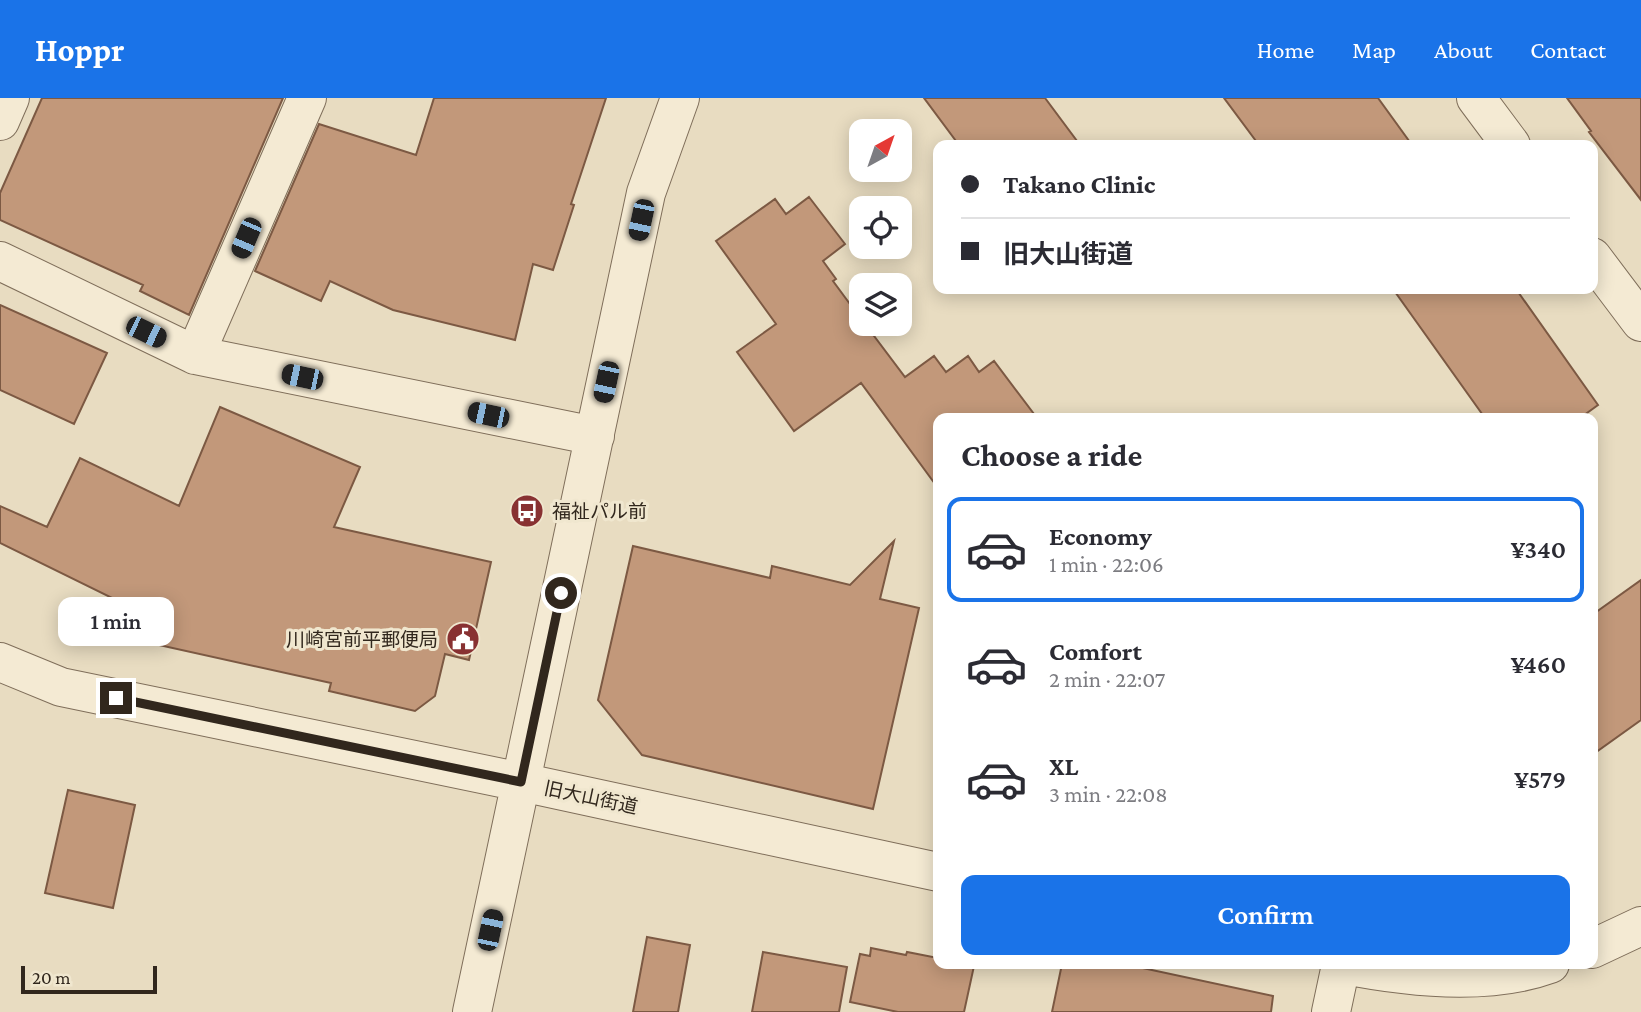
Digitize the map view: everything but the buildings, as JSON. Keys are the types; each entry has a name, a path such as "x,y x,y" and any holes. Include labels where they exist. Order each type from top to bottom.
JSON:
{"street":[{"path":"0,121 10,98"},
{"path":"195,355 307,98"},
{"path":"472,1012 646,193 680,98"},
{"path":"1476,98 1507,140"},
{"path":"0,261 195,355 595,436"},
{"path":"1598,265 1641,322"},
{"name":"旧大山街道","path":"0,662 61,687 933,871"},
{"path":"1598,946 1641,926"},
{"path":"1331,1012 1339,969"},
{"path":"1369,969 1459,978 1537,969"}],"place":[{"name":"福祉パル前","path":"527,511"},
{"name":"川崎宮前平郵便局","path":"463,639"}],"route":[{"path":"116,698 521,782 561,593"}]}
